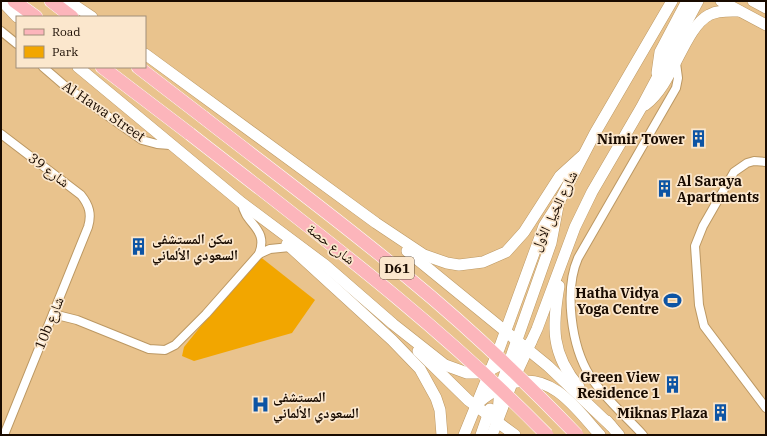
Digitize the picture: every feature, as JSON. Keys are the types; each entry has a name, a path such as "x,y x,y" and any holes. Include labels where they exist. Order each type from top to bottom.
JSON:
{"main road":[{"path":"2,1 16,16"},
{"path":"14,1 35,16"},
{"path":"51,1 71,16"},
{"path":"68,1 90,16"},
{"name":"شارع الخيل الأول","path":"464,435 494,368 505,331 538,238 558,204 582,156 672,1"},
{"path":"657,75 657,63 660,52 687,1"},
{"name":"شارع الخيل الأول","path":"492,435 512,383 561,267 575,227 592,192 641,108 657,75 698,1"},
{"path":"721,1 766,25"},
{"path":"753,1 766,8"},
{"path":"641,108 658,93 702,20 714,12 740,11"},
{"path":"146,55 376,223 435,260 459,265 483,262 506,252 515,243 560,176 582,156"},
{"path":"79,68 242,203 325,265 393,324 453,370 477,373 494,368 509,361 528,347"},
{"name":"شارع حصة","path":"103,68 190,134 408,306 504,391 547,435"},
{"name":"شارع حصة","path":"139,68 378,252 428,293 518,375 577,435"},
{"path":"481,435 551,243 558,204"},
{"path":"257,214 290,247 387,335 420,369 431,387 438,404 442,435"},
{"path":"376,223 400,246 476,306 516,341 528,347 611,426"},
{"path":"561,267 554,319 557,350 567,372 619,435"},
{"path":"476,306 493,328 499,349"},
{"path":"393,324 428,363 476,406 515,435"},
{"path":"494,368 498,389 498,421"},
{"path":"476,406 498,389 512,383 531,380 551,386 565,398 600,435"}],"street":[{"path":"1,32 16,43"},
{"path":"643,435 597,385 584,366 577,345 573,321 572,282 578,258 676,88 678,78 676,63"},
{"name":"Al Hawa Street","path":"44,68 65,86 142,140 157,144 170,144"},
{"name":"شارع 39","path":"1,134 81,195 90,211"},
{"path":"766,162 754,161 747,163 734,172 702,226 695,246 699,311 704,326 766,408"},
{"path":"242,203 245,215 257,228 261,236 259,254"},
{"name":"10b شارع","path":"4,435 88,227 90,211"},
{"path":"55,310 149,349 161,350 169,348 175,345 206,314 259,254 270,248 290,247"}],"green space":[{"path":"258,255 315,300 292,333 194,361 182,356 184,347"}],"place":[{"name":"Nimir Tower","path":"698,139"},
{"name":"Al Saraya Apartments","path":"664,189"},
{"name":"سكن المستشفى السعودي الألماني","path":"139,247"},
{"name":"Hatha Vidya Yoga Centre","path":"672,301"},
{"name":"Green View Residence 1","path":"673,385"},
{"name":"المستشفى السعودي الألماني","path":"260,405"},
{"name":"Miknas Plaza","path":"721,413"}]}
